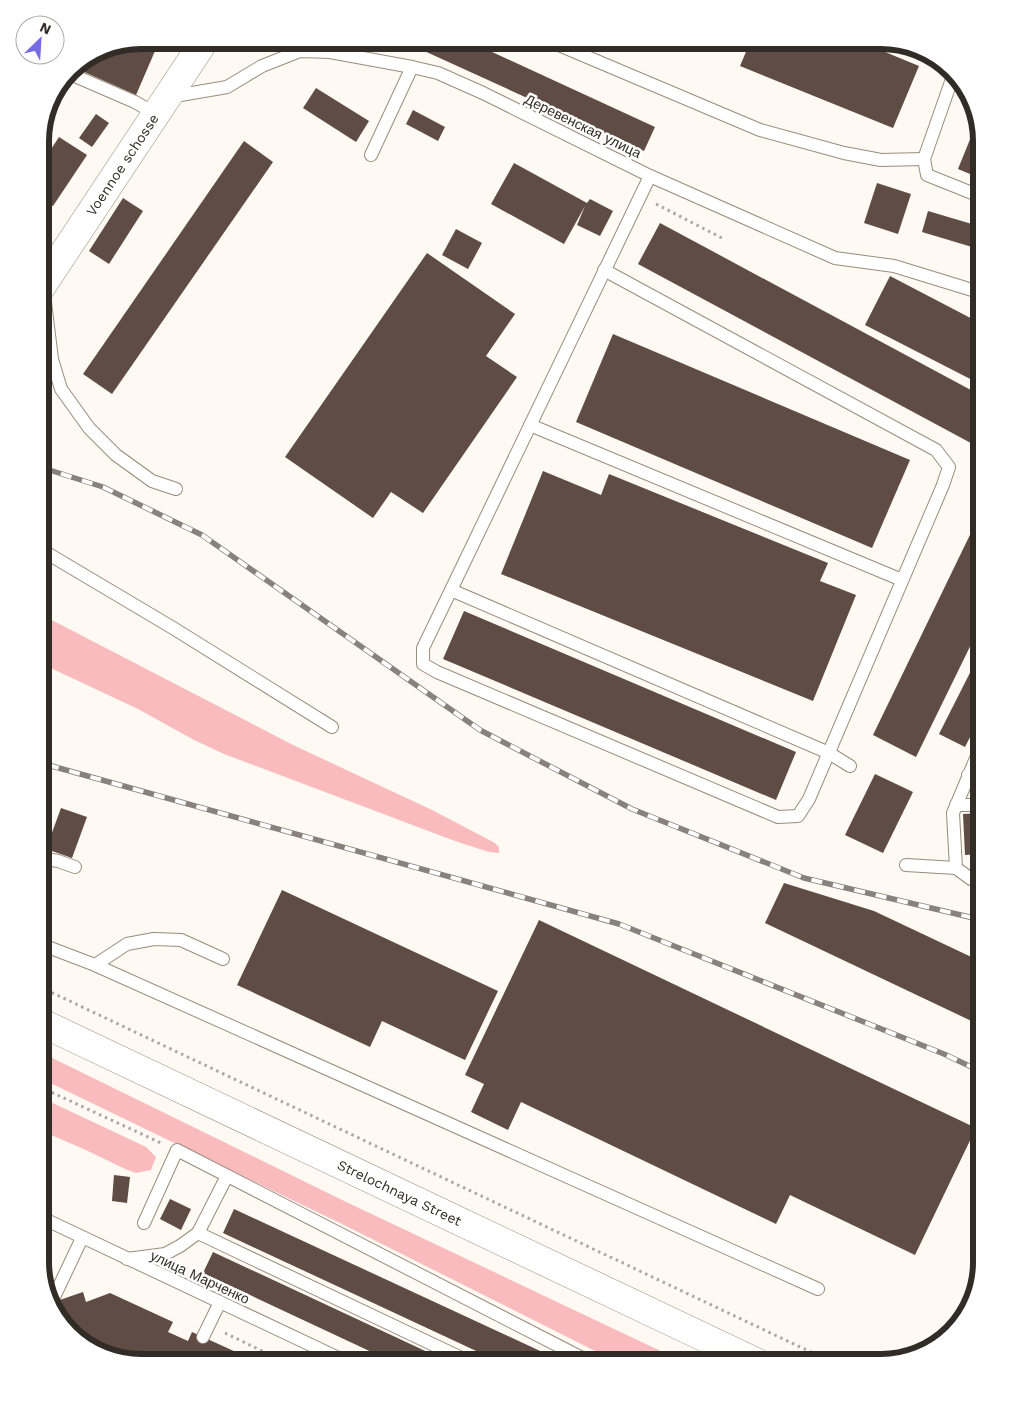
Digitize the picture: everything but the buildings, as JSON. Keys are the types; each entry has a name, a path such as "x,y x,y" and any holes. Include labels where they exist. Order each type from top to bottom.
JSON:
{"main road":[{"name":"Voennoe schosse","path":"49,277 197,49"},
{"name":"Strelochnaya Street","path":"49,1026 739,1354"}],"lane":[{"path":"568,49 760,130 844,153 881,160 924,159"},
{"name":"Деревенская улица","path":"161,106 226,87 262,66 300,51 330,52 412,67 438,73 484,93 650,176 835,258 894,266 973,289"},
{"path":"371,155 412,67"},
{"path":"76,76 135,102 161,106"},
{"path":"952,82 924,159 927,175 973,194"},
{"path":"604,270 936,450 949,467 829,753 809,799 798,816 778,817 423,664 423,648 604,270 650,176"},
{"path":"49,338 52,359 61,389 89,428 116,455 152,482 176,489"},
{"path":"530,425 902,580"},
{"path":"49,555 173,628 332,727"},
{"path":"451,590 829,753 850,766"},
{"path":"956,868 953,813 973,764"},
{"path":"968,775 973,775"},
{"path":"956,806 973,805"},
{"path":"49,860 75,866"},
{"path":"906,865 956,868 973,880"},
{"path":"95,965 127,944 154,939 181,940 223,959"},
{"path":"49,947 95,965 818,1289"},
{"path":"144,1223 177,1150 574,1354"},
{"path":"127,1259 164,1254 180,1246 198,1233 228,1176"},
{"name":"улица Марченко","path":"49,1222 330,1354"},
{"path":"198,1233 453,1354"},
{"path":"55,1295 82,1238"},
{"path":"206,1331 220,1302"}],"path":[{"path":"677,214 722,238"},
{"path":"49,991 813,1354"},
{"path":"49,1091 177,1150"},
{"path":"206,1331 264,1354"}],"shaded area":[{"path":"49,619 293,745 432,810 495,843 499,847 499,853 489,852 455,841 224,754 194,740 138,709 49,667"},
{"path":"49,1056 340,1199 667,1354 601,1354 344,1225 49,1082"},
{"path":"49,1101 146,1147 156,1157 151,1170 136,1173 49,1134"}],"railway":[{"path":"49,470 103,487 202,535 480,730 632,809 804,878 973,918"},
{"path":"49,765 619,924 944,1054 973,1068"}]}
